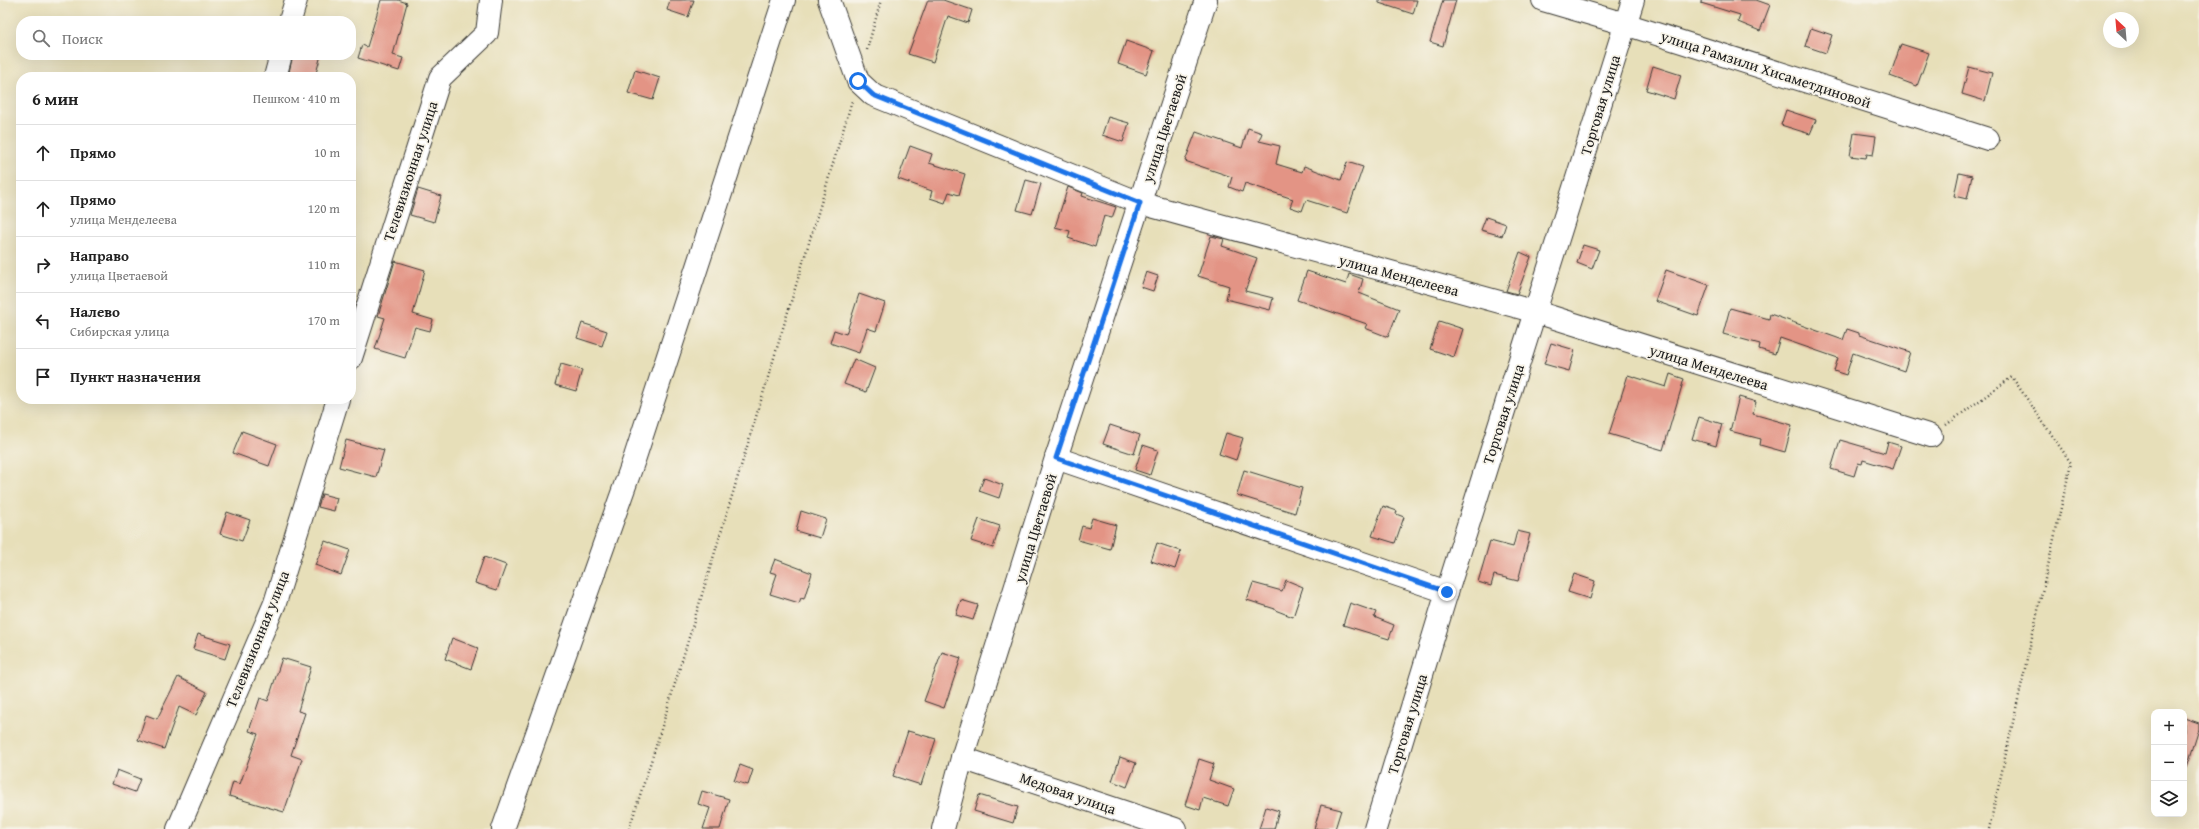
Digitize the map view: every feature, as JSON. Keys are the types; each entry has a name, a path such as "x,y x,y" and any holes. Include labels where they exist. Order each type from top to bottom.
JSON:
{"street":[{"path":"291,16 296,0"},
{"name":"Телевизионная улица","path":"356,342 440,78 487,33 491,0"},
{"path":"503,829 635,457 784,0"},
{"path":"829,0 866,88"},
{"name":"улица Цветаевой","path":"943,829 962,758 1056,458 1206,0"},
{"name":"улица Рамзили Хисаметдиновой","path":"1543,0 1625,24 1988,140"},
{"name":"Торговая улица","path":"1375,829 1447,592 1633,0"},
{"path":"276,72 280,60"},
{"name":"улица Менделеева","path":"866,88 1140,203 1536,312 1931,436"},
{"name":"Телевизионная улица","path":"178,829 276,603 336,404"},
{"path":"1056,458 1447,592"},
{"name":"Медовая улица","path":"962,758 1175,829"}],"path":[{"path":"866,52 881,0"},
{"path":"629,829 866,88"},
{"path":"1931,436 2012,377 2072,463 1989,829"}],"building":[{"path":"381,0 398,0 407,3 393,55 403,58 399,71 358,58 362,45 367,47"},
{"path":"670,0 694,0 688,17 667,10"},
{"path":"928,0 943,0 972,10 968,23 948,16 933,62 908,54"},
{"path":"1379,0 1417,0 1413,14 1379,3"},
{"path":"1443,0 1456,0 1443,46 1430,42"},
{"path":"1701,0 1756,0 1770,5 1760,31 1738,22 1740,15 1701,3"},
{"path":"1811,28 1832,35 1826,53 1805,46"},
{"path":"1126,41 1154,51 1146,74 1118,64"},
{"path":"1901,44 1929,53 1917,86 1890,76"},
{"path":"292,60 320,60 316,72 289,72"},
{"path":"1653,66 1681,75 1674,99 1646,90"},
{"path":"1969,67 1992,73 1985,101 1962,94"},
{"path":"635,70 660,78 653,100 628,93"},
{"path":"1786,110 1816,120 1810,134 1781,125"},
{"path":"1108,117 1129,123 1123,142 1102,135"},
{"path":"1248,128 1262,133 1259,141 1280,146 1276,164 1302,172 1304,166 1341,180 1347,162 1363,167 1347,213 1306,200 1302,211 1290,207 1293,199 1245,183 1242,192 1229,187 1232,177 1185,161 1196,132 1242,148"},
{"path":"1854,133 1876,136 1873,155 1867,154 1866,158 1850,156"},
{"path":"910,146 932,154 929,163 965,174 959,195 949,192 945,203 930,198 932,191 898,179"},
{"path":"1959,173 1972,176 1967,199 1954,196"},
{"path":"1026,180 1041,184 1032,214 1017,210"},
{"path":"1068,187 1083,193 1082,196 1116,207 1112,218 1104,216 1095,247 1068,238 1070,231 1055,227"},
{"path":"418,189 441,196 434,222 410,215"},
{"path":"1486,217 1506,224 1502,236 1481,230"},
{"path":"1211,236 1224,239 1222,246 1257,258 1245,291 1273,298 1270,310 1226,299 1229,286 1198,276"},
{"path":"1583,245 1599,250 1592,269 1577,263"},
{"path":"1520,252 1531,257 1517,294 1506,291"},
{"path":"395,261 425,270 413,314 433,320 430,331 415,327 405,358 375,349 385,318 378,316"},
{"path":"1666,270 1709,285 1698,316 1655,301"},
{"path":"1307,271 1346,284 1349,274 1363,279 1359,293 1399,309 1388,337 1365,328 1367,324 1297,300"},
{"path":"1146,272 1158,276 1153,291 1141,287"},
{"path":"859,294 885,303 876,331 867,328 859,353 830,343 834,330 846,334"},
{"path":"1730,308 1769,319 1770,314 1843,340 1847,329 1859,333 1859,335 1910,352 1904,371 1853,353 1846,375 1834,371 1838,358 1780,338 1775,354 1759,349 1760,344 1723,334"},
{"path":"1439,321 1463,329 1454,357 1430,349"},
{"path":"582,323 607,331 602,346 577,338"},
{"path":"1551,343 1575,350 1569,371 1544,364"},
{"path":"854,359 875,368 866,392 844,384"},
{"path":"561,364 582,370 576,391 555,385"},
{"path":"1670,374 1684,379 1663,450 1609,434 1628,375 1666,387"},
{"path":"1739,397 1756,402 1753,414 1792,425 1785,452 1760,445 1761,439 1730,431"},
{"path":"1699,417 1722,424 1716,446 1692,439"},
{"path":"1110,425 1140,435 1134,454 1103,444"},
{"path":"242,431 277,444 269,466 233,453"},
{"path":"1226,433 1243,438 1236,460 1219,454"},
{"path":"346,440 384,450 376,477 339,467"},
{"path":"1840,440 1885,453 1888,442 1901,446 1893,469 1863,460 1862,464 1858,463 1854,476 1831,469"},
{"path":"1143,445 1158,450 1150,475 1135,470"},
{"path":"1244,470 1302,488 1295,513 1237,495"},
{"path":"984,478 1003,485 999,498 979,491"},
{"path":"322,494 337,498 334,511 318,507"},
{"path":"1383,506 1397,511 1396,514 1404,517 1395,543 1372,536"},
{"path":"801,511 826,519 820,538 796,531"},
{"path":"227,512 250,520 242,541 220,534"},
{"path":"1092,518 1116,525 1110,549 1078,540 1082,526 1089,528"},
{"path":"979,519 1000,526 993,548 971,541"},
{"path":"1517,531 1530,534 1518,581 1494,575 1491,586 1478,582 1490,541 1513,547"},
{"path":"325,541 350,550 341,575 315,565"},
{"path":"1157,543 1181,551 1175,569 1151,561"},
{"path":"484,557 506,565 497,590 475,583"},
{"path":"775,559 812,573 804,599 801,598 799,603 770,594 777,574 770,572"},
{"path":"1574,574 1595,581 1590,599 1568,592"},
{"path":"1286,580 1303,587 1293,617 1275,609 1247,600 1253,583 1282,591"},
{"path":"961,600 978,605 973,620 956,615"},
{"path":"1350,603 1376,612 1374,617 1394,625 1389,639 1343,625"},
{"path":"198,634 230,644 225,659 193,649"},
{"path":"452,638 478,648 471,669 445,659"},
{"path":"942,652 961,658 944,708 924,701"},
{"path":"282,658 311,667 298,711 305,713 291,755 302,759 284,812 229,796 233,782 240,784 258,734 249,731 260,698 268,701"},
{"path":"178,677 207,692 196,715 179,707 164,749 138,740 146,715 157,719"},
{"path":"2187,719 2199,723 2199,729 2187,767"},
{"path":"908,731 936,739 921,785 893,776"},
{"path":"1120,757 1136,763 1127,787 1112,781"},
{"path":"1199,759 1214,764 1209,780 1234,789 1228,806 1203,798 1200,810 1185,805"},
{"path":"740,765 753,770 748,785 734,781"},
{"path":"117,770 140,779 135,792 112,784"},
{"path":"702,791 729,799 720,829 703,829 710,808 698,804"},
{"path":"979,795 1018,807 1013,823 974,811"},
{"path":"1321,805 1341,810 1335,829 1314,829"},
{"path":"1266,807 1279,811 1274,829 1259,829"}],"route":[{"path":"858,81 873,95 1140,203 1056,458 1447,592"}]}
